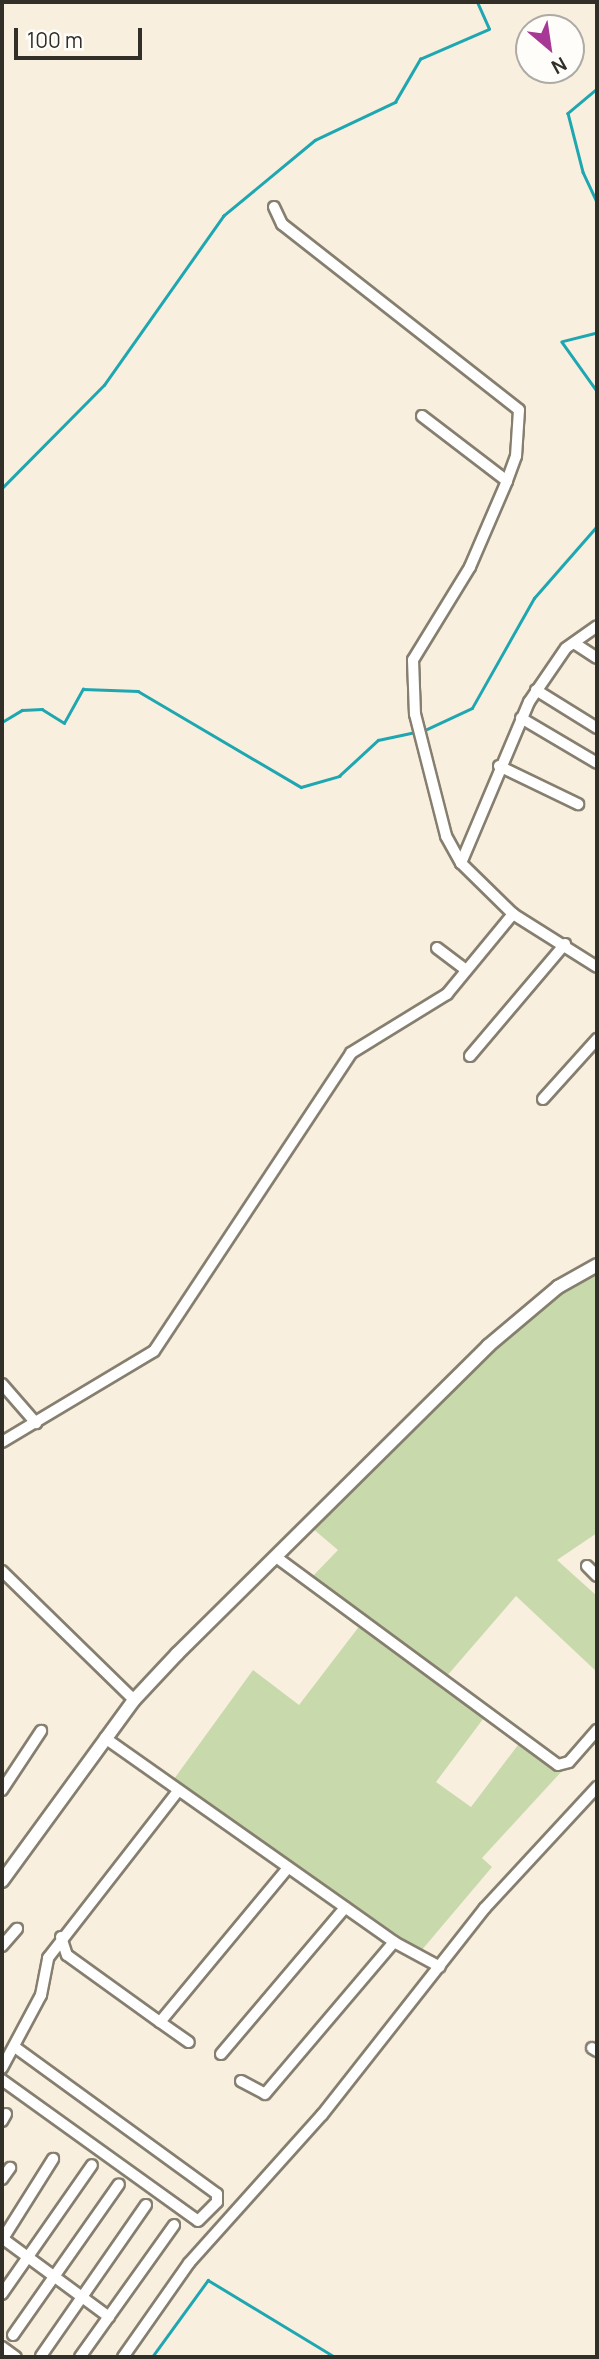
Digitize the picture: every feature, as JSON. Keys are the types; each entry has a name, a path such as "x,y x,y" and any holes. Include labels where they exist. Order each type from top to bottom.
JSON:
{"street":[{"path":"274,207 282,224 519,410 516,456 507,481 470,567 413,660 415,714 446,836 461,863 513,914 565,944 597,967"},
{"path":"422,415 507,481"},
{"path":"461,863 499,766 536,690 574,643 597,626"},
{"path":"574,643 597,658"},
{"path":"536,690 597,728"},
{"path":"521,719 597,763"},
{"path":"499,766 578,804"},
{"path":"2,1442 154,1351 351,1053 438,1002 513,914"},
{"path":"470,1056 565,944"},
{"path":"437,948 466,970"},
{"path":"543,1099 597,1039"},
{"path":"2,1881 134,1700 488,1346 558,1287 597,1265"},
{"path":"2,1384 36,1423"},
{"path":"276,1557 558,1765 569,1762 597,1730"},
{"path":"587,1566 597,1576"},
{"path":"2,1571 134,1700"},
{"path":"2,1790 41,1731"},
{"path":"105,1738 394,1942 440,1967"},
{"path":"123,2357 189,2263 322,2115 440,1967 597,1787"},
{"path":"2,2068 41,1995 42,1970 61,1937 178,1791"},
{"path":"160,2022 288,1868"},
{"path":"221,2054 345,1908"},
{"path":"2,1946 17,1929"},
{"path":"61,1937 67,1955 190,2042"},
{"path":"240,2081 265,2094 394,1942"},
{"path":"2,2080 198,2221 217,2202 216,2194 15,2046"},
{"path":"53,2159 2,2239 109,2317"},
{"path":"2,2294 92,2165"},
{"path":"2,2179 10,2168"},
{"path":"13,2335 119,2184"},
{"path":"41,2356 146,2205"},
{"path":"80,2357 174,2225"},
{"path":"2,2347 16,2357"}],"green space":[{"path":"597,1270 597,1533 557,1560 597,1596 597,1672 516,1596 446,1677 311,1578 338,1550 312,1528 491,1351 545,1302"},
{"path":"361,1624 486,1715 436,1782 471,1807 521,1741 562,1771 482,1858 492,1867 421,1951 174,1779 253,1670 299,1705"}],"waterway":[{"path":"2,488 104,385 223,216 315,140 395,102 420,59 489,29 477,2"},
{"path":"597,89 568,113 583,172 597,202"},
{"path":"597,333 562,342 597,391"},
{"path":"423,731 472,708 534,598 597,526"},
{"path":"2,722 22,710 42,709 64,723 83,689 138,691 301,787 339,776 378,740 416,732"},
{"path":"152,2357 208,2280 335,2357"}]}
